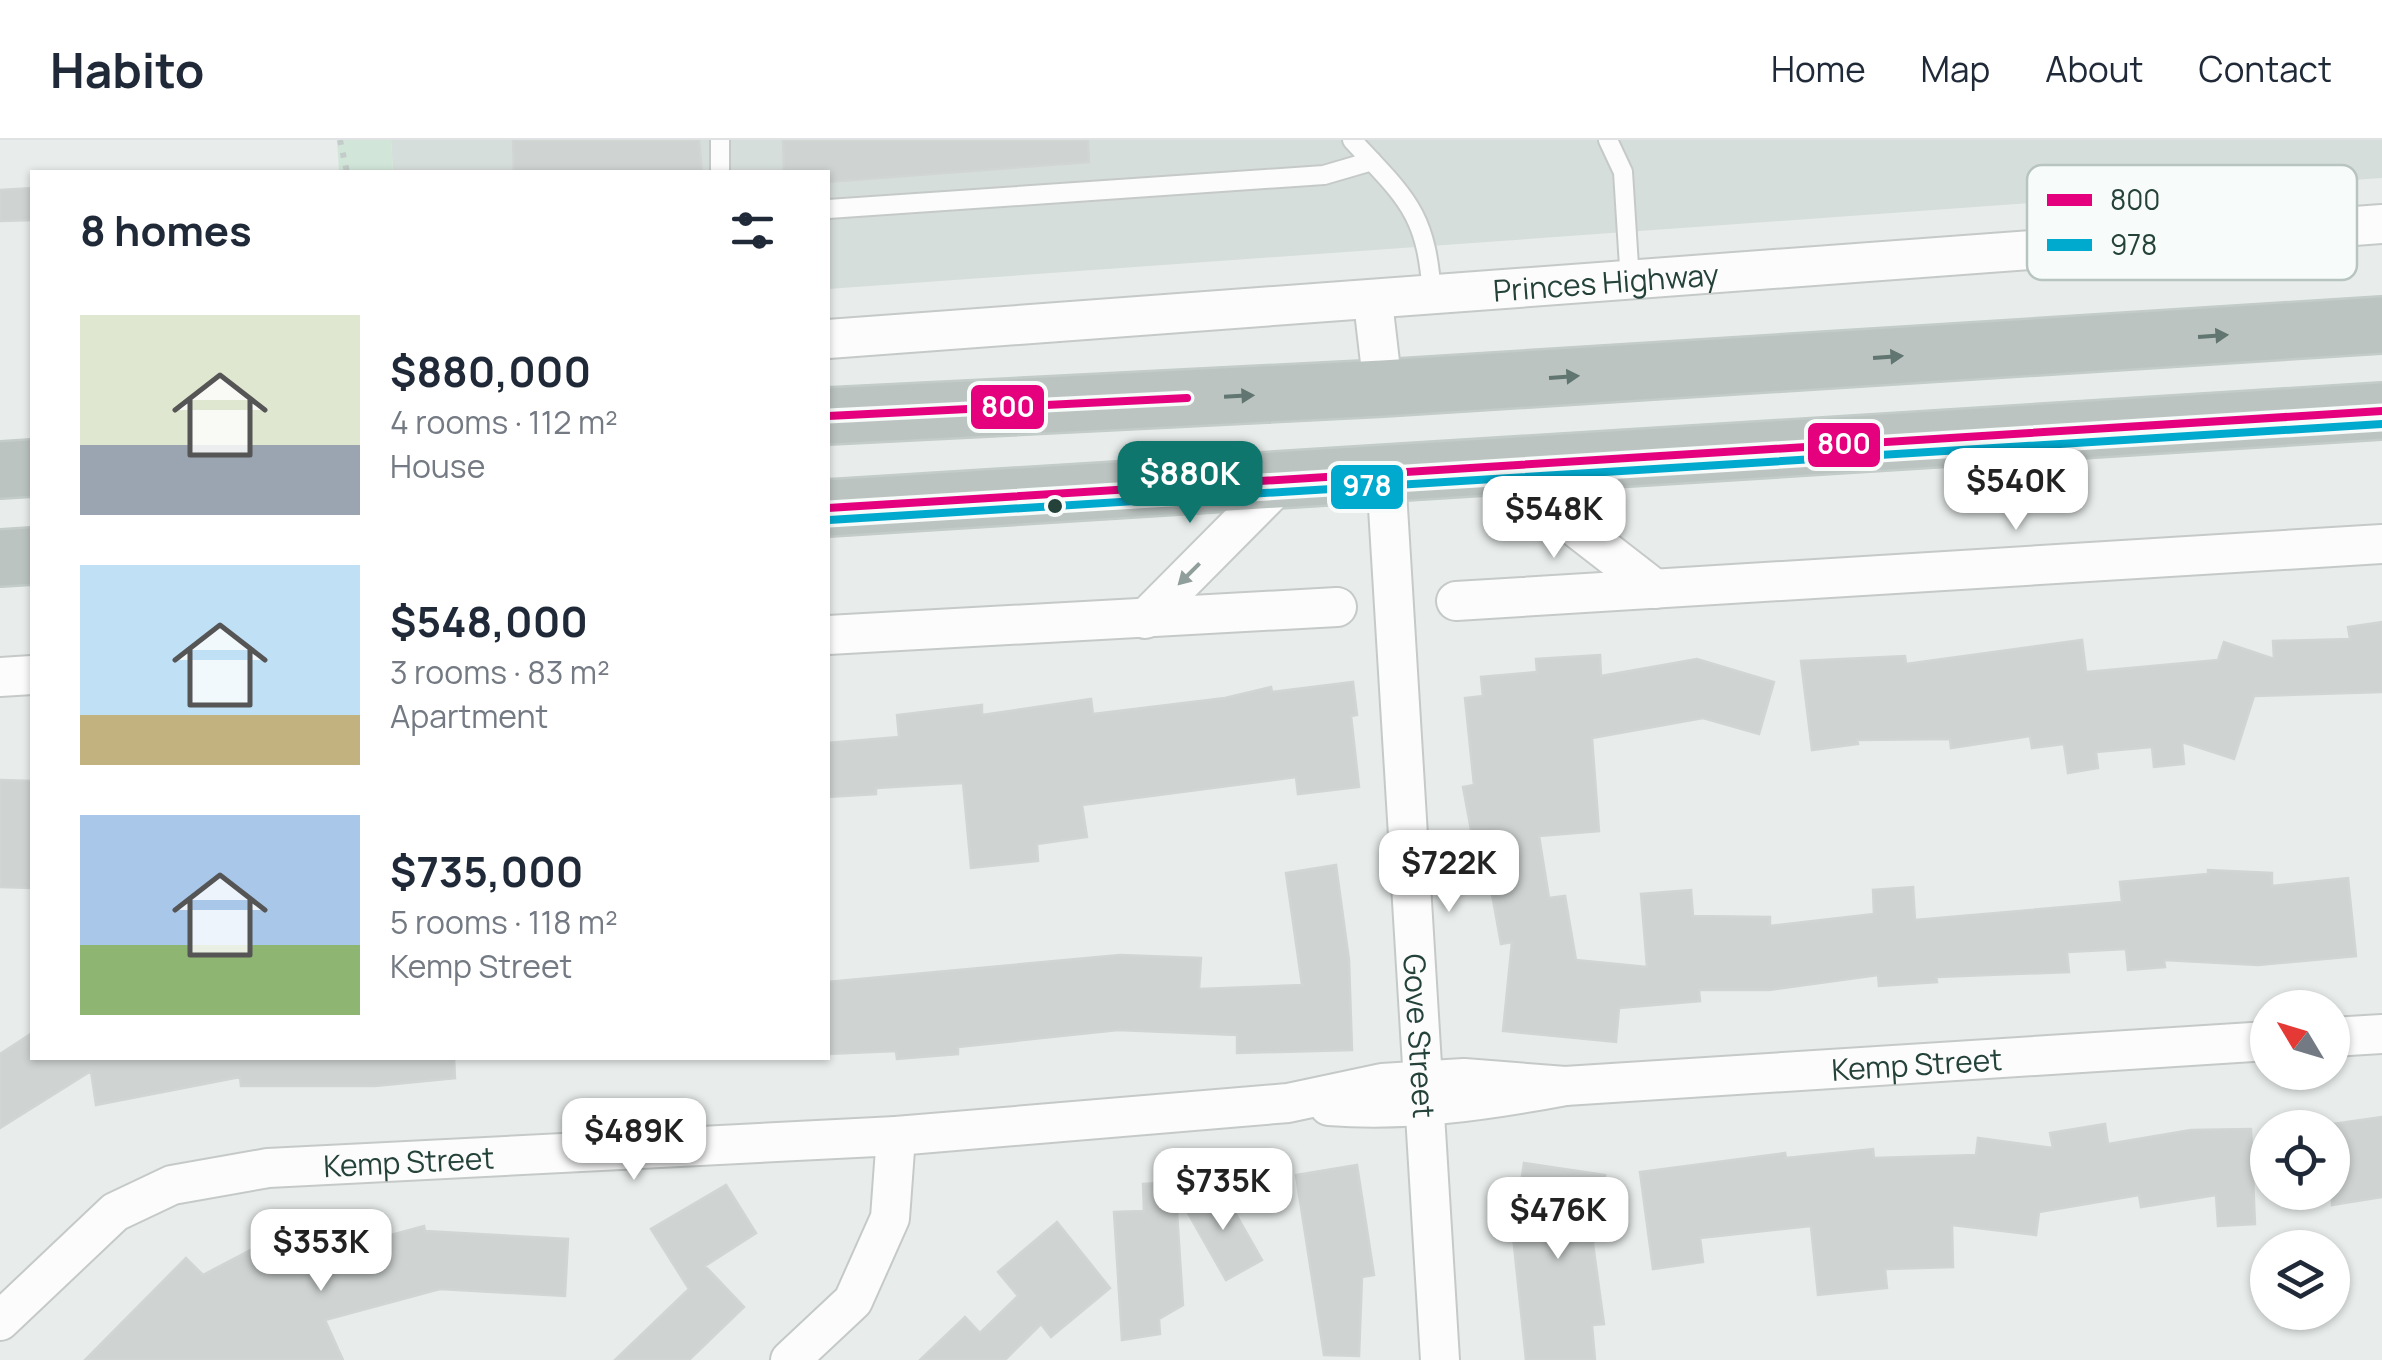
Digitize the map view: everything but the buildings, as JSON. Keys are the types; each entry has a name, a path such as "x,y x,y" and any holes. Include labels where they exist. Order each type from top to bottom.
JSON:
{"highway":[{"path":"830,416 1383,388 2382,325"},
{"path":"1383,388 1386,475"},
{"path":"830,508 2382,412"},
{"path":"0,558 30,556"}],"street":[{"name":"Princes Highway","path":"2357,226 2382,224"},
{"name":"Princes Highway","path":"830,339 2027,251"},
{"path":"1373,302 1383,388"},
{"path":"1499,468 1655,590"},
{"name":"Gove Street","path":"1386,475 1440,1360"},
{"path":"1145,619 1283,480"},
{"path":"1456,601 2382,544"},
{"path":"830,635 1337,608"},
{"path":"0,677 30,675"},
{"path":"2350,1036 2382,1034"},
{"name":"Kemp Street","path":"0,1321 115,1212 172,1185 268,1168 896,1136 1288,1103 1384,1110 1464,1078 1565,1086 2250,1042"},
{"path":"790,1360 853,1301 890,1218 896,1136"}],"lane":[{"path":"720,140 720,170"},
{"path":"1352,140 1416,216 1427,240 1432,297"},
{"path":"1608,140 1622,172 1630,282"},
{"path":"830,208 1324,175 1372,161"}],"path":[{"path":"340,140 347,170"}],"shaded area":[{"path":"391,140 2382,140 2382,178 2357,180 2357,165 2027,165 2027,203 830,289 830,170 393,170"}],"green space":[{"path":"337,140 391,140 393,170 339,170"}],"transit line":[{"name":"800","path":"830,416 1187,398"},
{"name":"800","path":"830,508 2382,411"},
{"name":"978","path":"830,520 2382,424"}]}
